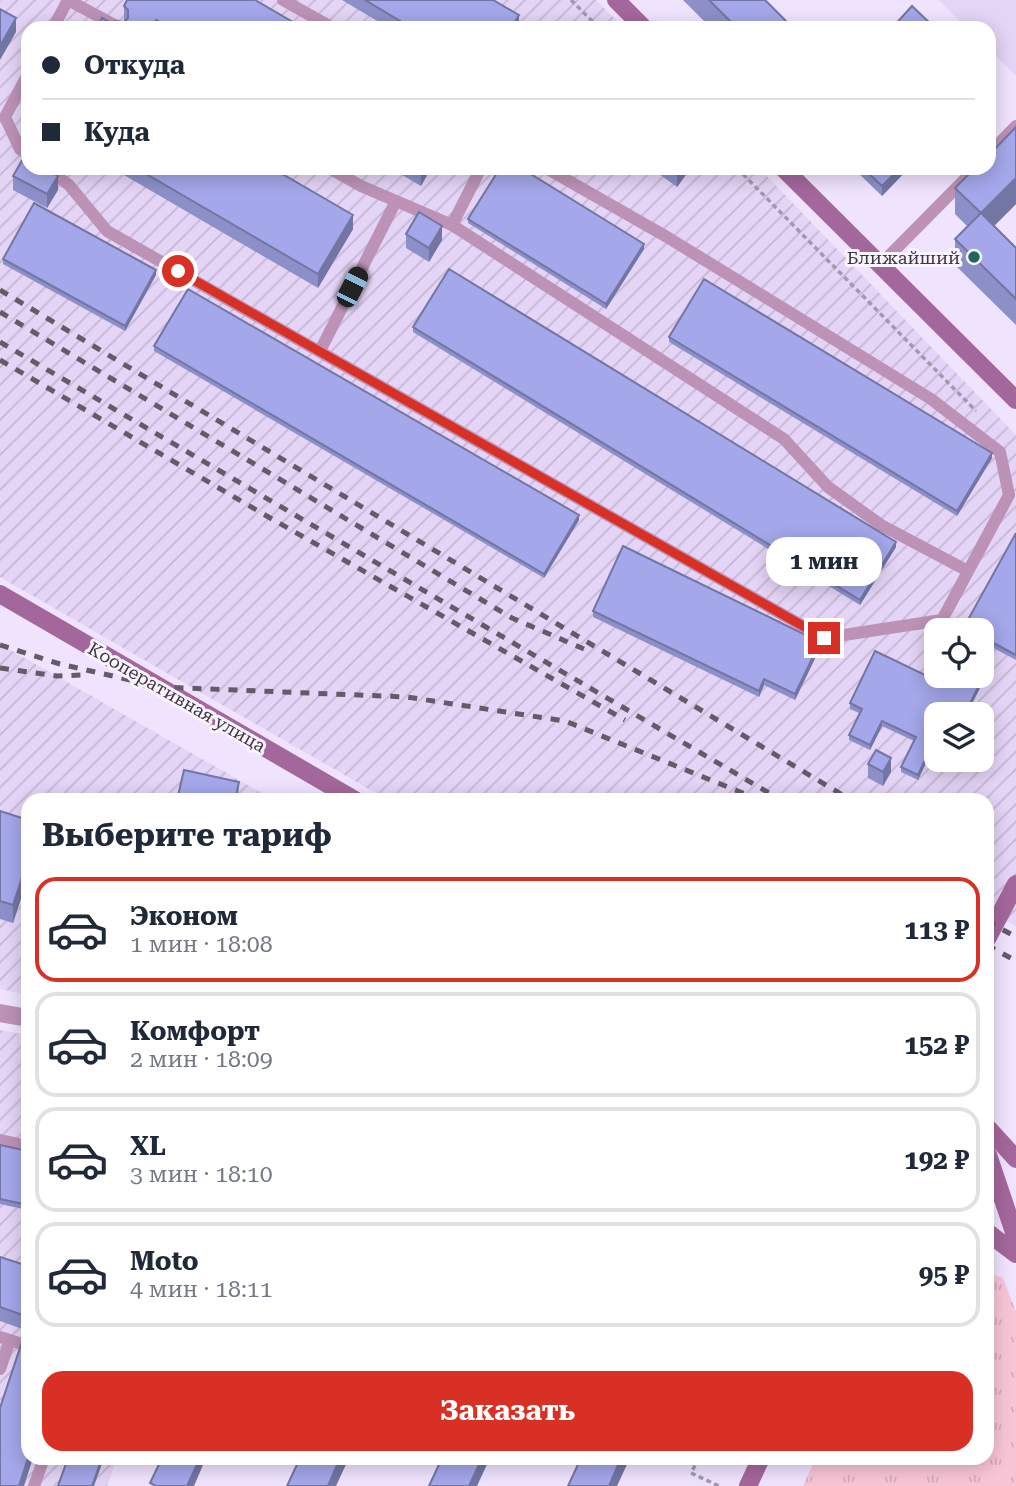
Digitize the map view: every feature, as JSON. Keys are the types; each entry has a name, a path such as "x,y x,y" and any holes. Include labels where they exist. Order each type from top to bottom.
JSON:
{"main road":[{"path":"616,0 637,21"},
{"path":"790,175 1016,400"},
{"name":"Кооперативная улица","path":"0,594 340,793"},
{"path":"994,926 1016,884"},
{"path":"994,1135 1016,1159"},
{"path":"994,1176 1016,1238"},
{"path":"994,1237 1016,1254"},
{"path":"748,1486 758,1465"}],"street":[{"path":"0,1013 21,1016"}],"lane":[{"path":"57,21 68,0 107,21"},
{"path":"283,0 320,21"},
{"path":"21,87 5,117 21,150"},
{"path":"996,147 1016,126"},
{"path":"55,175 69,185 107,230 824,638 942,620 1009,495 1000,452 931,399 667,237 558,175"},
{"path":"341,175 452,225 784,439 828,487 881,525 968,571"},
{"path":"452,225 477,175"},
{"path":"880,265 968,175"},
{"path":"320,351 396,201"},
{"path":"0,1140 21,1144"},
{"path":"0,1369 5,1339"},
{"path":"34,1486 42,1465"}],"path":[{"path":"571,0 592,21"},
{"path":"744,175 978,413"},
{"path":"695,1465 691,1473 719,1486"}],"shaded area":[{"path":"0,0 596,0 617,21 21,21 21,175 766,175 1016,435 1016,926 994,915 994,793 376,793 0,577"},
{"path":"939,0 1016,0 1016,76 996,56 996,21 960,21"},
{"path":"0,644 262,793 21,793 21,994 0,989"},
{"path":"0,1030 21,1034 21,1465 114,1465 107,1486 0,1486"}],"green space":[{"path":"994,1275 1003,1278 1016,1312 1016,1486 803,1486 813,1465 994,1465"}],"building":[{"path":"127,0 255,0 291,21 125,21 128,18 128,10 124,6"},
{"path":"365,0 493,0 519,15 515,21 400,21"},
{"path":"709,0 765,0 786,21 730,21"},
{"path":"912,6 928,21 898,21"},
{"path":"0,9 16,18 0,46"},
{"path":"1016,127 1016,178 981,213 955,188 968,175 996,175 996,148"},
{"path":"21,162 21,175 58,176 47,194 13,176"},
{"path":"148,175 284,175 353,215 318,274"},
{"path":"496,175 532,175 644,244 606,304 468,219"},
{"path":"870,175 893,175 882,186"},
{"path":"34,203 156,270 125,326 3,259"},
{"path":"419,212 442,226 429,248 406,234"},
{"path":"981,213 1016,248 1016,299 955,239"},
{"path":"449,269 896,542 860,600 413,327"},
{"path":"704,279 992,453 957,511 669,337"},
{"path":"188,289 579,515 544,574 154,346"},
{"path":"1016,533 1016,655 994,643 994,618 969,618"},
{"path":"623,546 820,642 795,694 764,679 759,691 593,611"},
{"path":"875,651 924,675 924,688 978,688 971,702 924,702 924,762 918,775 901,767 916,737 882,721 870,745 849,735 862,709 850,703"},
{"path":"876,750 891,758 883,772 868,764"},
{"path":"184,770 239,782 237,793 179,793"},
{"path":"0,811 21,818 21,880 13,905 0,901"},
{"path":"0,1145 21,1150 21,1204 0,1199"},
{"path":"0,1257 21,1264 21,1314 0,1307"},
{"path":"21,1345 21,1465 26,1465 19,1486 0,1486 0,1408"},
{"path":"66,1465 100,1465 92,1486 58,1486"},
{"path":"159,1465 197,1465 187,1486 156,1486 150,1483"},
{"path":"297,1465 337,1465 328,1486 287,1486"},
{"path":"439,1465 479,1465 469,1486 429,1486"},
{"path":"578,1465 618,1465 609,1486 568,1486"}],"railway":[{"path":"0,290 839,793"},
{"path":"0,312 512,618 584,649"},
{"path":"0,342 769,793"},
{"path":"0,360 625,720"},
{"path":"0,645 60,664 161,687 407,697 565,721 743,793"},
{"path":"0,668 57,676 83,675"},
{"path":"994,925 1016,937"},
{"path":"994,949 1016,961"}],"place":[{"name":"Ближайший","path":"974,257"}],"route":[{"path":"178,271 824,638"}]}
